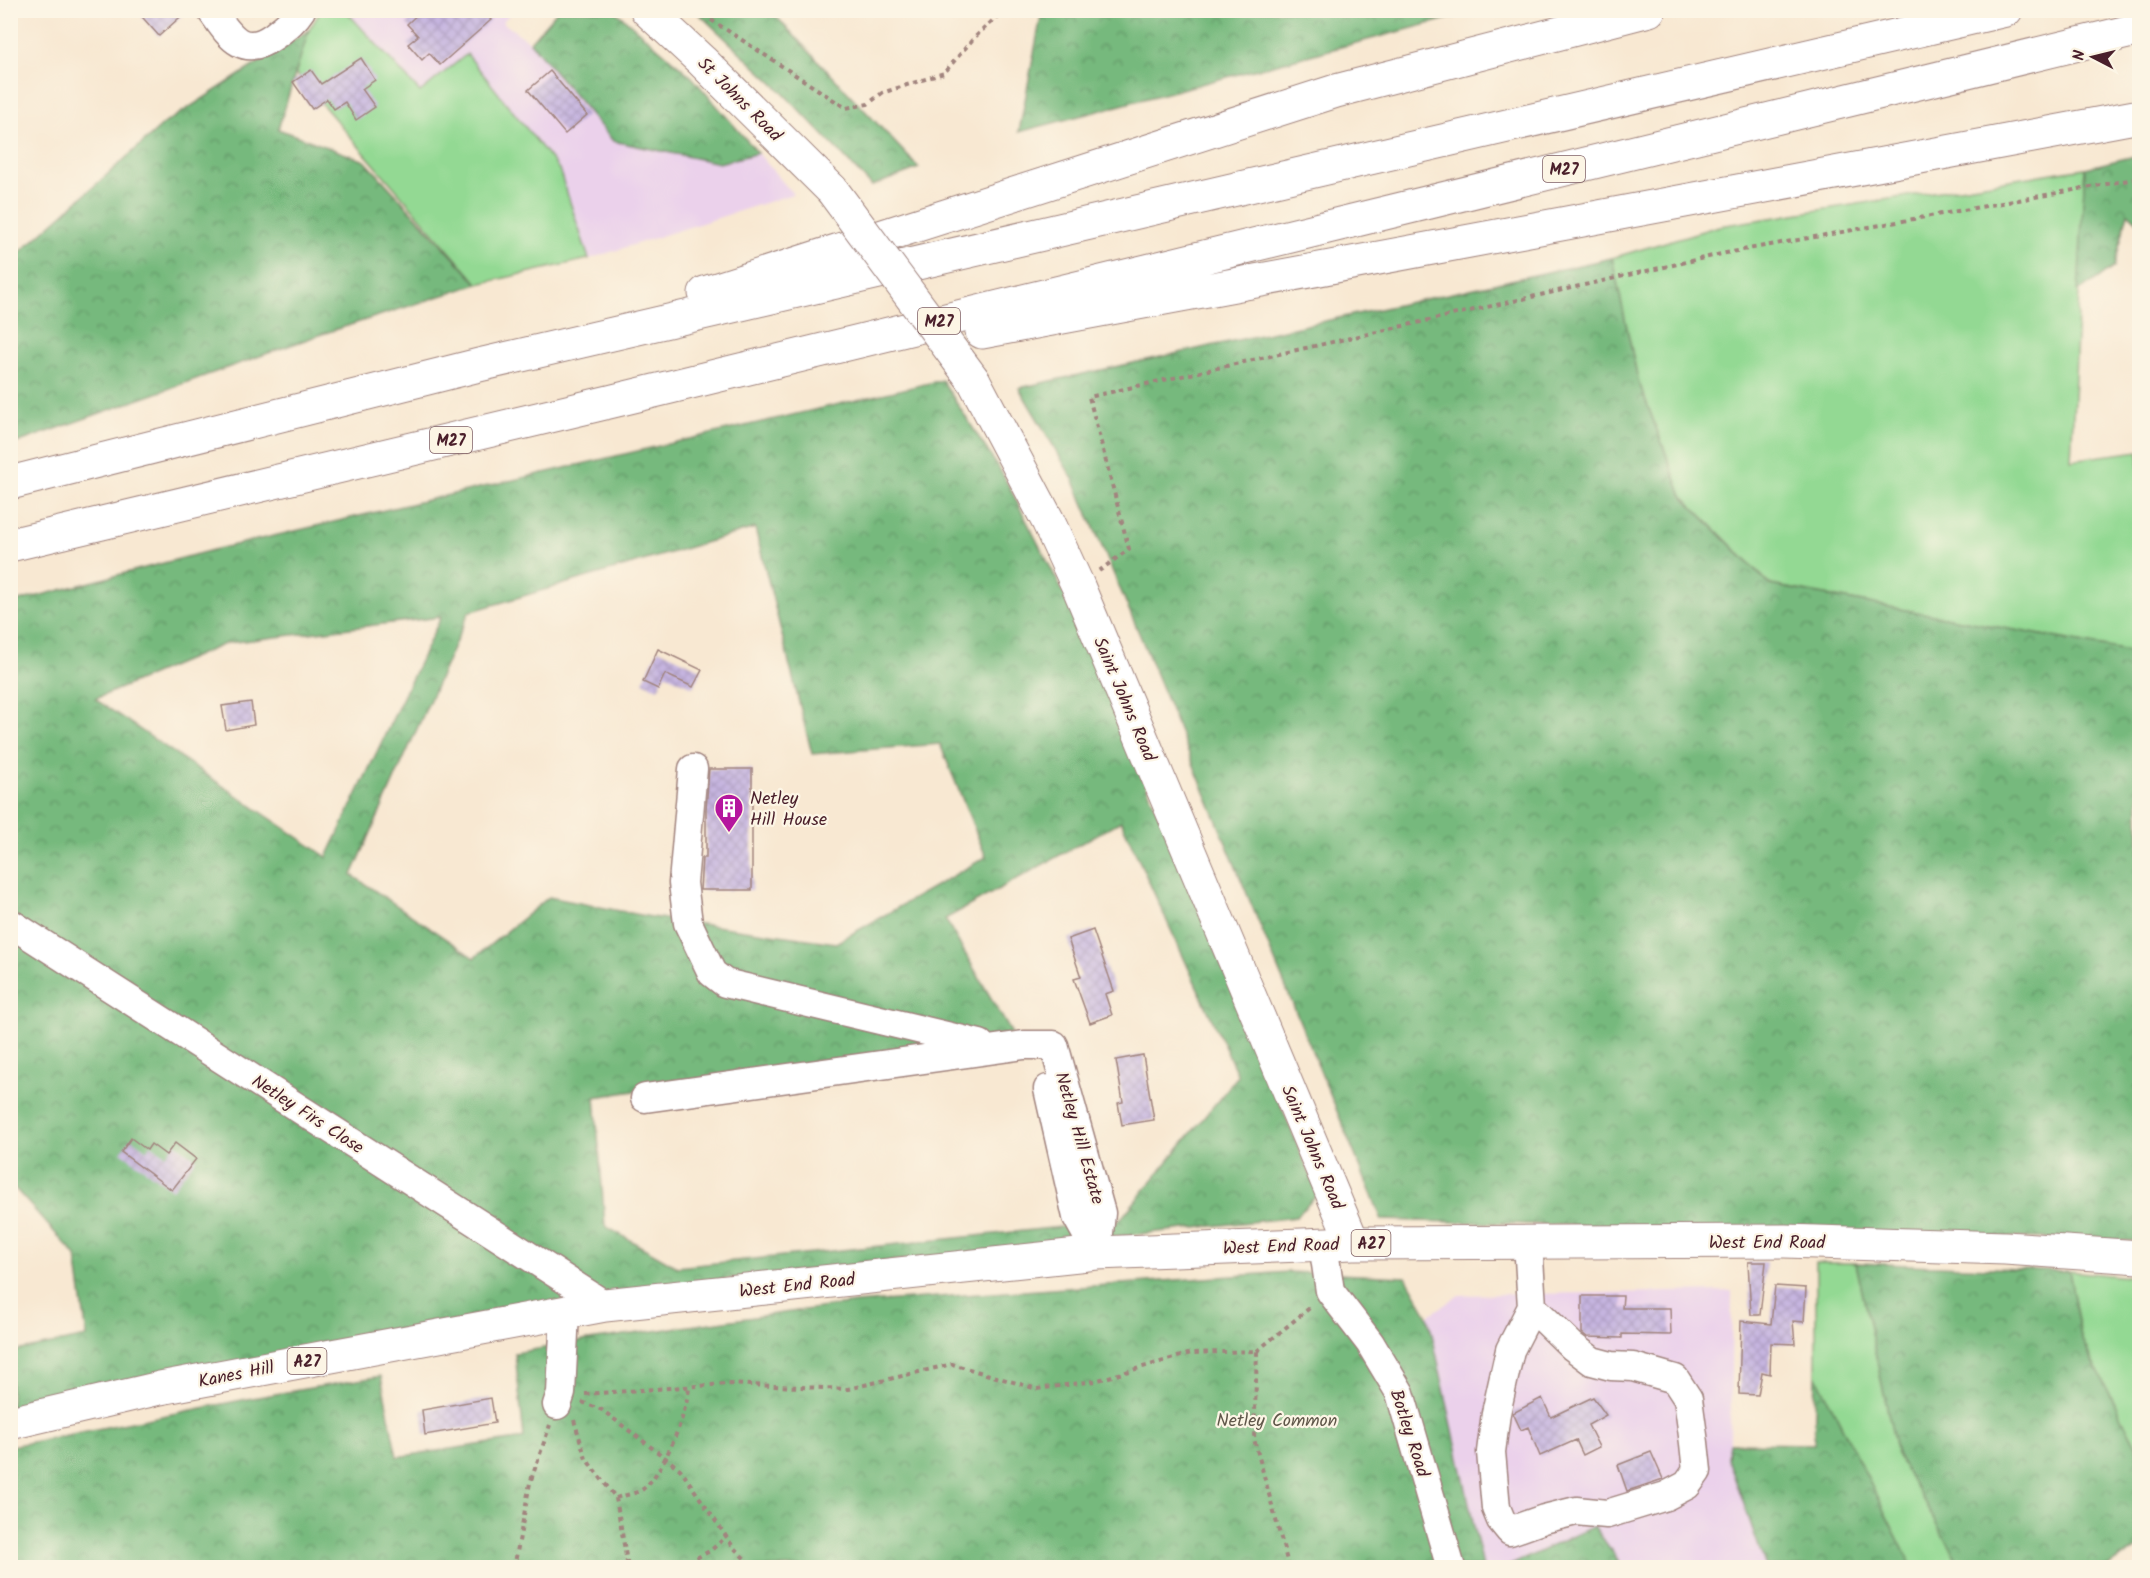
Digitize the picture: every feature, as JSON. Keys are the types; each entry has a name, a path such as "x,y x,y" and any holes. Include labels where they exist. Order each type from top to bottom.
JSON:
{"main road":[{"name":"St Johns Road","path":"647,10 702,61 832,190"},
{"path":"479,366 1336,91 1649,10"},
{"path":"10,483 479,366 2006,10"},
{"name":"M27","path":"10,545 609,402 2139,29"},
{"name":"M27","path":"609,402 2139,116"},
{"name":"Saint Johns Road","path":"832,190 974,381 1048,521 1078,586 1338,1244"},
{"name":"West End Road","path":"605,1305 1097,1253 1338,1244 1785,1241 2005,1248 2139,1257"},
{"name":"Kanes Hill","path":"10,1423 160,1388 605,1305"}],"street":[{"path":"211,10 232,38 240,44 253,46 262,44 289,25 301,10"},
{"path":"693,769 683,884 688,922 712,973 725,982 1010,1047"},
{"name":"Netley Firs Close","path":"10,923 605,1305"},
{"path":"645,1098 1010,1047"},
{"name":"Netley Hill Estate","path":"1010,1047 1042,1062 1077,1217 1097,1253"},
{"path":"1528,1242 1532,1307 1510,1350 1496,1413 1491,1452 1496,1508 1501,1521 1510,1531 1576,1511 1608,1514 1666,1496 1688,1485 1696,1471 1688,1399 1675,1379 1633,1367 1611,1366 1592,1361 1572,1346 1532,1307"},
{"name":"Botley Road","path":"1338,1244 1330,1291 1370,1343 1400,1393 1451,1568"},
{"path":"564,1399 565,1313"}],"path":[{"path":"696,10 846,108 868,104 882,93 944,73 973,39 1004,10"},
{"path":"1028,10 1037,12"},
{"path":"1078,586 1129,549 1089,397 1726,253 2139,178"},
{"path":"564,1399 581,1394 726,1384 848,1389 952,1364 1037,1389 1095,1381 1191,1353 1257,1351 1330,1291"},
{"path":"1257,1351 1254,1439 1289,1568"},
{"path":"616,1498 642,1490 657,1471 665,1458 688,1402 689,1388"},
{"path":"564,1399 602,1410 680,1469 734,1548 754,1568"},
{"path":"564,1399 573,1416 586,1459 616,1498 628,1568"},
{"path":"514,1568 530,1483 564,1399"},
{"path":"682,1568 710,1551 726,1537"}],"shaded area":[{"path":"346,11 513,11 502,22 530,42 613,141 719,163 758,153 793,194 589,259 559,169 467,54 420,92"},
{"path":"1732,1291 1728,1459 1766,1567 1623,1567 1594,1526 1505,1567 1483,1567 1428,1316 1459,1295"}],"green space":[{"path":"321,10 346,11 420,92 467,54 559,169 589,259 478,284 282,58 309,30"},
{"path":"558,10 615,11 691,76 758,153 719,163 613,141 530,42"},
{"path":"1042,10 1477,11 1019,132"},
{"path":"696,11 771,11 919,168 872,186 781,91"},
{"path":"309,30 278,129 365,161 478,284 319,335 11,445 10,261 165,123"},
{"path":"2139,155 2139,223 2128,213 2114,267 2078,292 2085,168"},
{"path":"2085,168 2071,460 2139,451 2139,653 1771,585 1682,496 1638,380 1612,258 1719,226"},
{"path":"1612,258 1638,380 1682,496 1770,585 2139,653 2139,1241 1382,1220 1073,479 1019,388"},
{"path":"942,380 1003,475 1074,613 1318,1194 1296,1217 662,1286 11,1408 10,1352 87,1337 76,1256 11,1184 11,603 213,550","holes":["755,528 812,754 940,744 986,857 836,943 651,917 549,897 474,958 352,875 469,612","441,617 327,857 95,699 227,643","1121,821 1238,1076 1119,1221 677,1267 605,1226 595,1097 1012,1034 945,919"]},
{"path":"1816,1263 1856,1263 1897,1454 1961,1567 1912,1567 1816,1375"},
{"path":"1856,1263 2069,1271 2081,1338 2139,1451 2139,1547 2108,1567 1961,1567 1897,1454"},
{"path":"2069,1271 2139,1278 2139,1451 2081,1338"},
{"name":"Netley Common","path":"1288,1272 1406,1277 1428,1316 1483,1567 21,1568 11,1547 11,1446 252,1398 381,1376 397,1457 524,1438 515,1353 589,1340 855,1303"},
{"path":"1816,1375 1912,1567 1766,1567 1728,1459 1730,1443 1814,1444"},
{"path":"1594,1526 1623,1567 1505,1568"}],"building":[{"path":"136,10 188,10 159,36"},
{"path":"422,10 483,10 491,20 440,65 429,53 422,60 408,44 418,36 407,24"},
{"path":"361,58 375,80 362,89 375,107 356,120 345,102 334,109 327,99 312,109 293,82 311,70 321,84"},
{"path":"550,71 587,115 565,134 528,90"},
{"path":"658,649 702,670 693,687 665,674 658,689 643,682"},
{"path":"251,702 254,725 226,730 222,706"},
{"name":"Netley Hill House","path":"709,769 752,769 752,890 700,890 702,858 706,858"},
{"path":"1093,930 1114,991 1105,994 1112,1015 1090,1023 1074,979 1081,977 1068,939"},
{"path":"1143,1055 1154,1120 1122,1125 1118,1103 1123,1102 1116,1060"},
{"path":"131,1138 147,1150 151,1144 166,1155 175,1143 196,1159 172,1190 121,1152"},
{"path":"1748,1262 1766,1262 1760,1315 1751,1315"},
{"path":"1775,1286 1806,1288 1804,1322 1793,1321 1795,1344 1771,1343 1770,1374 1762,1372 1758,1395 1739,1394 1741,1321 1771,1324"},
{"path":"1582,1296 1623,1296 1622,1308 1670,1308 1671,1335 1622,1334 1622,1338 1587,1337 1582,1333"},
{"path":"1593,1397 1606,1415 1588,1425 1599,1447 1583,1455 1576,1440 1540,1456 1528,1427 1521,1430 1513,1413 1542,1398 1551,1417"},
{"path":"491,1398 495,1423 425,1435 422,1410"},
{"path":"1651,1452 1663,1479 1627,1491 1618,1465"}],"place":[{"name":"Netley Hill House","path":"729,834"}]}
